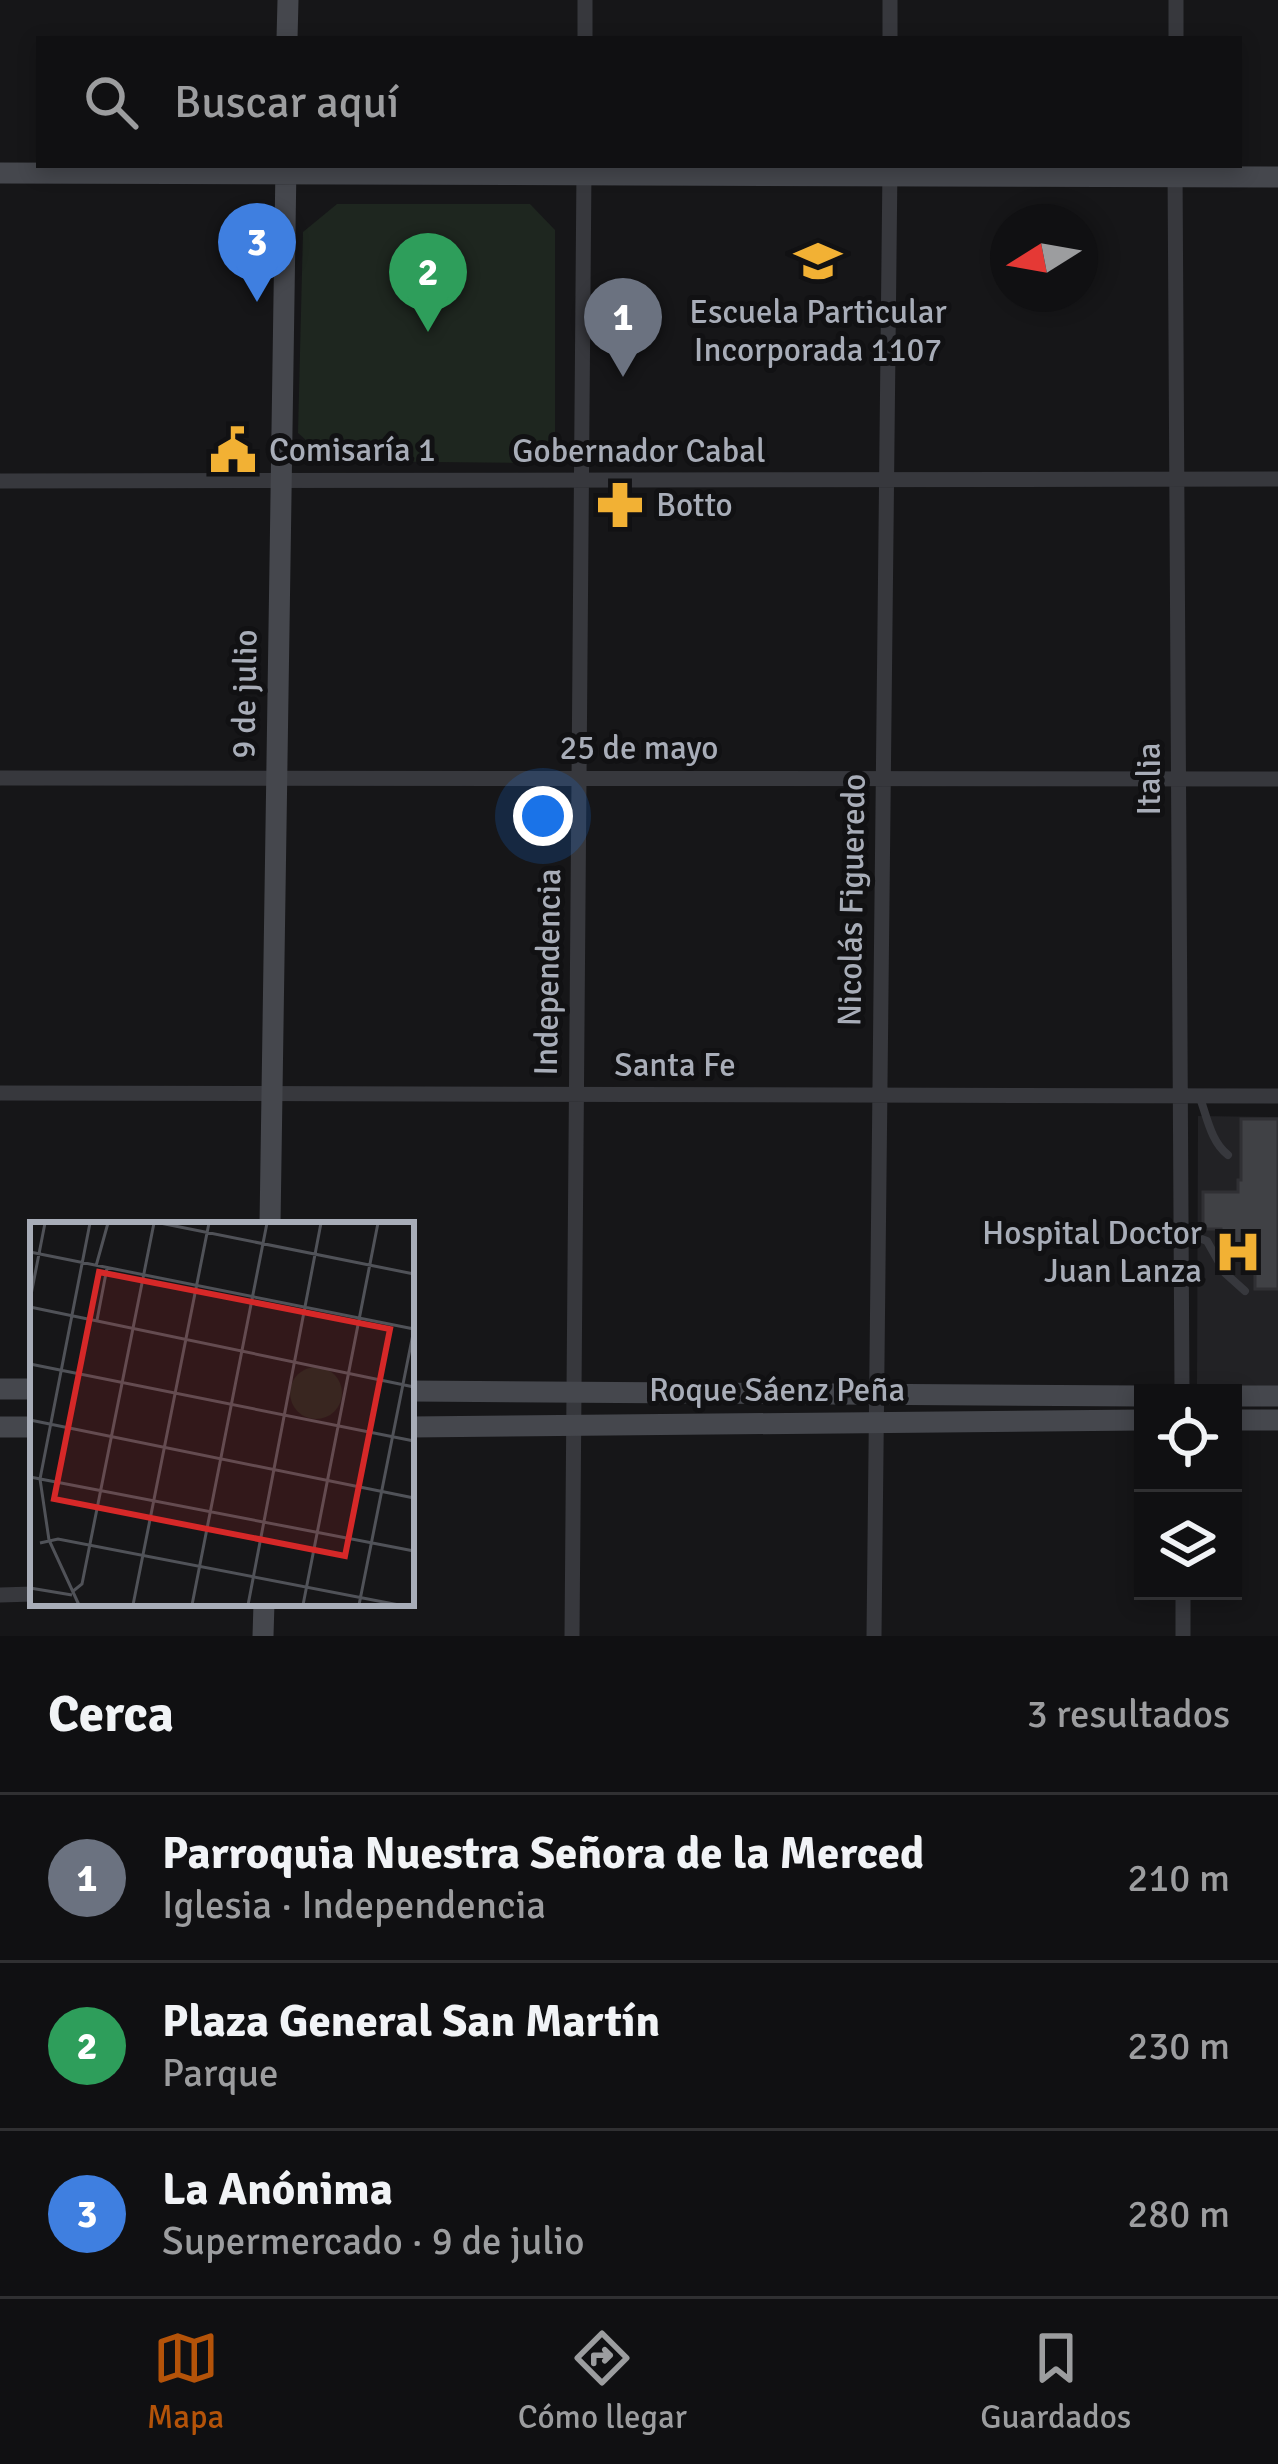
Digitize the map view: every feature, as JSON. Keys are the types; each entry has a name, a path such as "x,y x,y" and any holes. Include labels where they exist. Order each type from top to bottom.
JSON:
{"main road":[{"path":"287,36 288,0"},
{"name":"9 de julio","path":"270,1222 285,169"},
{"path":"0,172 1175,171 1278,177"},
{"name":"Roque Sáenz Peña","path":"414,1391 1134,1396"},
{"path":"1242,1396 1278,1396"},
{"name":"Roque Sáenz Peña","path":"414,1427 1134,1420"},
{"path":"1242,1420 1278,1420"},
{"path":"263,1636 264,1606"}],"street":[{"path":"584,36 585,0"},
{"path":"890,0 890,36"},
{"path":"1176,0 1176,36"},
{"name":"Independencia","path":"572,1636 584,170"},
{"name":"Nicolás Figueredo","path":"874,1636 890,170"},
{"name":"Italia","path":"1175,171 1182,1384"},
{"name":"Gobernador Cabal","path":"0,481 1278,479"},
{"name":"25 de mayo","path":"0,778 1278,779"},
{"name":"Santa Fe","path":"0,1093 1278,1096"},
{"path":"0,1595 30,1594"},
{"path":"1183,1600 1183,1636"}],"lane":[{"path":"1199,1096 1214,1139 1228,1155"},
{"path":"1181,1232 1207,1241 1225,1273 1245,1291"}],"shaded area":[{"path":"337,204 530,204 555,230 555,436 527,463 329,461 298,433 303,232"},
{"name":"Hospital Doctor Juan Lanza","path":"1198,1116 1278,1117 1278,1388 1197,1384"}],"building":[{"path":"1241,1119 1278,1119 1278,1289 1255,1289 1255,1251 1222,1251 1221,1229 1203,1229 1203,1192 1238,1192"}],"place":[{"name":"Escuela Particular Incorporada 1107","path":"818,261"},
{"name":"La Anónima","path":"257,302"},
{"name":"Plaza General San Martín","path":"428,332"},
{"name":"Parroquia Nuestra Señora de la Merced","path":"623,377"},
{"name":"Comisaría 1","path":"233,450"},
{"name":"Botto","path":"620,505"},
{"name":"Hospital Doctor Juan Lanza","path":"1238,1252"}]}
